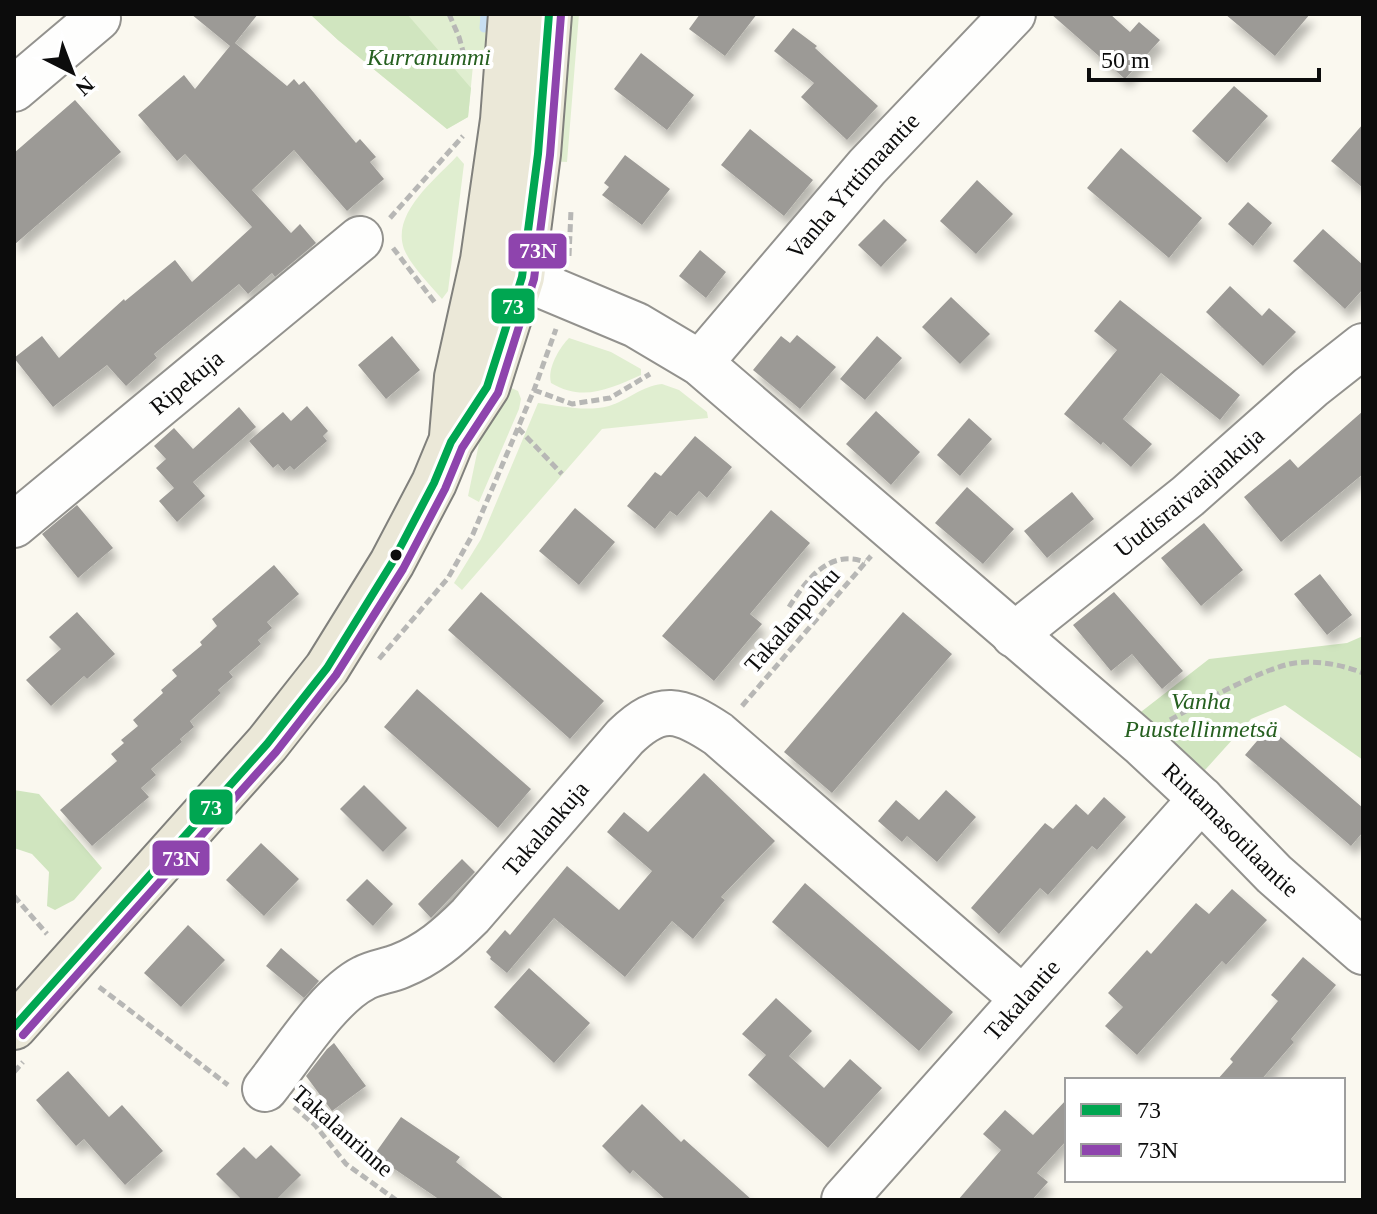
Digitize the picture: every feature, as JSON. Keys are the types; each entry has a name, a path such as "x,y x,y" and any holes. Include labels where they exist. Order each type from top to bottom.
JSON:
{"main road":[{"path":"503,269 503,120 511,14"},
{"path":"14,1027 259,754 327,668 392,563 434,483 451,442 457,377 503,269 538,154 549,14"}],"street":[{"name":"Vanha Yrttimaantie","path":"679,366 1013,14"},
{"path":"14,89 98,18"},
{"name":"Ripekuja","path":"14,525 369,234"},
{"name":"Rintamasotilaantie","path":"503,269 636,325 679,366 893,529 1141,743 1274,874 1363,952"},
{"name":"Uudisraivaajankuja","path":"1014,635 1188,496 1311,387 1363,346"},
{"name":"Takalankuja","path":"265,1089 331,1005 347,990 365,977 425,954 470,916 637,724 675,712 691,716 718,734 1022,998"},
{"name":"Takalantie","path":"861,1194 1022,998 1201,799"}],"path":[{"path":"449,14 468,69"},
{"path":"442,310 369,234 399,211 452,149"},
{"path":"534,390 572,404 610,398 679,366"},
{"path":"518,428 562,474"},
{"name":"Takalanpolku","path":"718,734 893,529"},
{"path":"789,607 804,582 840,558 851,557 865,562"},
{"path":"1163,725 1252,678 1295,663 1329,663 1363,673"},
{"path":"14,896 99,987 239,1094 265,1089"},
{"name":"Takalanrinne","path":"265,1089 293,1106 315,1125 346,1164 396,1200"}],"green space":[{"name":"Kurranummi","path":"310,14 500,14 493,86 474,55 468,117 447,129"},
{"name":"Kurranummi","path":"310,14 407,14 471,88 468,117 447,129"},
{"path":"559,14 579,14 567,162 546,161"},
{"path":"457,156 464,164 448,291 442,299 411,262 402,236 404,223 418,198"},
{"path":"569,338 611,352 641,369 641,375 607,389 585,393 562,389 551,383 550,377 555,359"},
{"path":"500,383 518,391 521,399 479,502 468,496 481,434"},
{"path":"662,384 679,390 707,412 708,418 602,429 462,590 454,583 481,539 538,403 600,408"},
{"name":"Vanha Puustellinmetsä","path":"1363,636 1363,760 1285,705 1251,719 1205,770 1137,715 1209,659 1347,643"},
{"path":"14,790 39,794 102,868 74,900 55,910 47,906 49,872 32,854 14,848"}],"building":[{"path":"191,14 258,14 235,43 287,86 294,79 299,85 304,81 356,143 360,139 376,157 370,162 384,179 347,211 294,150 252,190 291,233 300,224 316,243 275,277 272,273 248,294 239,284 154,354 157,358 126,386 107,365 53,407 14,358 42,336 59,358 124,299 175,260 192,282 252,227 185,154 177,161 138,115 184,75 195,89 230,46"},
{"path":"700,14 757,14 725,56 689,29"},
{"path":"1051,14 1110,14 1130,32 1139,22 1160,40 1125,79"},
{"path":"1225,14 1310,14 1275,56"},
{"path":"793,28 817,46 815,48 878,106 847,140 801,97 814,83 774,51"},
{"path":"641,53 694,95 667,130 614,89"},
{"path":"1234,86 1268,116 1227,163 1192,131"},
{"path":"75,100 121,152 14,245 14,153"},
{"path":"1363,124 1363,188 1331,161"},
{"path":"750,129 813,180 784,216 721,165"},
{"path":"1121,148 1202,218 1169,258 1087,188"},
{"path":"625,155 670,189 642,225 602,195 609,187 604,183"},
{"path":"977,180 1013,214 976,254 940,221"},
{"path":"1248,202 1272,223 1253,246 1228,224"},
{"path":"884,219 907,240 881,267 858,245"},
{"path":"1323,229 1363,265 1363,289 1345,309 1293,261"},
{"path":"700,250 726,272 706,298 679,276"},
{"path":"1230,286 1262,316 1269,308 1296,332 1263,366 1206,312"},
{"path":"951,297 990,334 960,364 922,327"},
{"path":"1120,300 1240,395 1220,420 1161,373 1123,419 1152,444 1131,467 1064,414 1117,350 1094,331"},
{"path":"797,335 836,367 800,409 753,370 781,336 790,343"},
{"path":"392,336 420,370 386,399 358,365"},
{"path":"877,336 902,358 865,400 840,379"},
{"path":"307,406 328,431 323,436 327,441 294,470 290,466 284,471 278,464 273,468 249,441 283,412 291,421"},
{"path":"239,407 256,427 193,482 205,496 177,522 159,501 174,488 156,468 166,459 154,446 174,428 193,449"},
{"path":"876,411 920,452 891,485 846,444"},
{"path":"1363,411 1363,474 1281,542 1244,497 1290,459 1298,468"},
{"path":"969,418 992,439 960,476 937,455"},
{"path":"695,436 732,467 707,498 699,491 677,516 670,511 655,529 627,506 655,472 661,476"},
{"path":"967,487 1014,529 983,564 935,523"},
{"path":"1072,492 1094,519 1047,558 1024,531"},
{"path":"77,505 113,548 78,578 42,534"},
{"path":"575,508 615,542 579,585 539,551"},
{"path":"771,510 810,543 750,614 762,624 714,681 662,636"},
{"path":"1204,523 1243,570 1201,606 1161,558"},
{"path":"274,565 299,594 267,622 272,628 258,640 261,644 229,672 233,677 218,690 221,693 190,721 194,727 180,739 182,742 151,769 156,775 141,788 149,797 92,846 60,810 117,761 111,754 124,743 121,740 138,726 133,720 163,693 161,690 177,676 172,670 202,645 200,642 217,626 212,619"},
{"path":"1320,574 1352,615 1327,635 1294,594"},
{"path":"481,592 604,701 570,739 448,630"},
{"path":"1114,592 1183,671 1162,689 1132,654 1111,671 1073,625"},
{"path":"77,612 115,654 87,679 84,676 51,706 26,680 61,649 49,637"},
{"path":"903,612 952,654 832,793 784,752"},
{"path":"417,689 531,789 498,828 384,727"},
{"path":"1269,727 1363,808 1363,832 1351,846 1245,755"},
{"path":"704,773 775,841 721,897 725,900 693,939 672,921 625,977 554,918 507,973 490,959 486,952 505,930 510,935 567,866 619,910 652,871 607,832 624,812 648,832"},
{"path":"364,785 407,828 383,852 340,809"},
{"path":"946,790 976,817 937,862 907,836 902,842 878,821 896,800 919,820"},
{"path":"1104,797 1126,817 1097,850 1092,846 1048,895 1040,888 999,934 971,908 1045,823 1053,829 1076,804 1088,815"},
{"path":"261,843 299,879 264,916 226,880"},
{"path":"462,859 475,872 431,918 418,904"},
{"path":"367,879 393,904 373,926 346,900"},
{"path":"805,883 953,1012 919,1051 772,922"},
{"path":"1232,889 1267,920 1226,965 1222,961 1137,1055 1105,1026 1123,1007 1108,993 1147,950 1151,954 1196,903 1209,914"},
{"path":"188,925 225,960 181,1007 144,973"},
{"path":"281,948 319,981 304,998 266,966"},
{"path":"1303,957 1336,985 1263,1078 1219,1078 1233,1062 1230,1059 1278,1001 1271,995"},
{"path":"529,968 590,1023 554,1063 494,1007"},
{"path":"776,998 812,1031 789,1056 824,1088 850,1059 882,1088 828,1148 748,1075 766,1055 742,1034"},
{"path":"334,1043 366,1086 332,1111 306,1076"},
{"path":"68,1071 109,1117 122,1105 163,1151 125,1185 84,1139 76,1146 36,1100"},
{"path":"1065,1101 1065,1142 1037,1173 1048,1182 1032,1200 958,1200 1001,1150 983,1134 1005,1110 1033,1135"},
{"path":"642,1104 681,1142 684,1139 752,1200 666,1200 633,1170 630,1174 602,1146"},
{"path":"401,1117 460,1157 456,1162 505,1200 440,1200 374,1155"},
{"path":"271,1145 301,1175 276,1200 242,1200 216,1174 244,1147 256,1159"}],"waterway":[{"path":"484,28 485,14"}],"transit line":[{"name":"73","path":"14,1027 267,744 327,668 392,563 434,483 451,442 487,387 522,277 538,154 549,14"},
{"name":"73N","path":"23,1035 276,752 336,675 403,569 445,489 462,448 498,393 534,279 550,155 561,15"}]}
